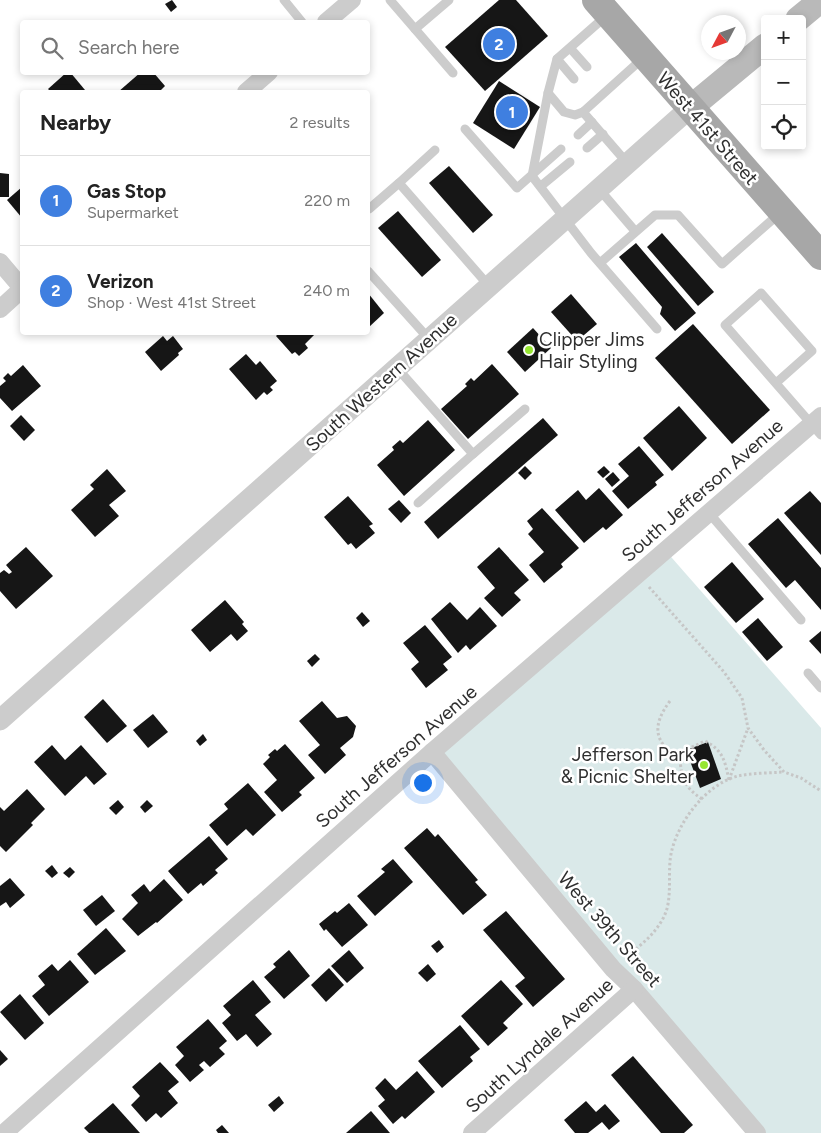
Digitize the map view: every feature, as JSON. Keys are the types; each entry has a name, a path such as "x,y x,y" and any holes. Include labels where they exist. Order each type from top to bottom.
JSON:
{"main road":[{"path":"803,15 821,0"},
{"name":"West 41st Street","path":"602,7 821,256"},
{"name":"South Western Avenue","path":"690,108 761,49"}],"street":[{"path":"328,20 352,0"},
{"path":"248,90 266,75"},
{"name":"South Western Avenue","path":"0,720 690,108"},
{"path":"0,262 20,286"},
{"path":"0,309 20,290"},
{"name":"South Jefferson Avenue","path":"4,1133 432,752 709,513 818,425"},
{"name":"West 39th Street","path":"432,752 613,969 634,989 757,1133"},
{"name":"South Lyndale Avenue","path":"472,1133 634,989"}],"lane":[{"path":"284,0 300,20"},
{"path":"390,0 453,73"},
{"path":"415,29 449,0"},
{"path":"532,176 548,93 557,59 570,48 602,7"},
{"path":"570,48 587,67"},
{"path":"548,93 564,112 575,115 583,112 591,98 607,90 645,56"},
{"path":"557,59 574,79"},
{"path":"600,82 607,90"},
{"path":"583,112 628,164"},
{"path":"578,135 592,122"},
{"path":"465,129 517,188 561,149"},
{"path":"587,148 603,134"},
{"path":"370,208 435,150"},
{"path":"541,186 570,162"},
{"path":"532,176 564,220 657,329"},
{"path":"399,183 489,286"},
{"path":"598,189 635,231"},
{"path":"600,263 655,215 678,215 722,264 781,212"},
{"path":"370,273 429,340"},
{"path":"776,382 812,351 761,293 725,325 776,382 818,425"},
{"path":"397,368 473,454"},
{"path":"418,503 524,408"},
{"path":"709,513 801,620"},
{"path":"808,672 821,688"}],"path":[{"path":"636,576 667,606 724,672 742,698 748,728 784,772"},
{"path":"670,701 660,716 658,729 661,742 668,751 680,758"},
{"path":"729,780 748,728"},
{"path":"702,799 689,791 681,775 680,758 690,748 705,741 717,747 725,763 729,780"},
{"path":"632,952 658,926 668,904 672,853 681,824 712,790 737,776 784,772 801,778 821,791"}],"shaded area":[{"path":"665,550 821,728 821,1133 757,1133 432,752"}],"building":[{"path":"172,0 177,7 171,12 165,4"},
{"path":"499,0 516,0 548,36 485,91 445,47"},
{"path":"64,75 72,75 85,90 49,90"},
{"path":"138,75 156,75 165,86 161,90 120,90"},
{"path":"499,81 540,107 514,149 473,123"},
{"path":"449,166 493,215 473,233 429,183"},
{"path":"0,173 9,174 9,197 0,197"},
{"path":"20,189 20,216 7,200"},
{"path":"398,211 441,260 422,277 378,228"},
{"path":"662,233 714,292 698,306 647,247"},
{"path":"636,243 696,313 675,331 660,314 662,307 619,257"},
{"path":"571,294 597,324 577,341 551,312"},
{"path":"370,296 384,313 370,326"},
{"path":"693,324 770,410 732,444 655,358"},
{"name":"Clipper Jims Hair Styling","path":"533,328 551,348 525,372 507,352"},
{"path":"314,335 305,344 308,348 299,356 295,352 292,354 276,336"},
{"path":"163,336 167,341 173,336 183,349 161,371 145,352"},
{"path":"246,354 256,365 260,361 277,381 270,387 273,390 267,395 264,392 256,400 229,369"},
{"path":"492,364 519,394 468,439 441,409 467,386 465,384 471,378 474,381"},
{"path":"23,365 41,386 12,411 0,398 0,386 6,381 3,378 8,373 11,376"},
{"path":"679,406 707,438 672,471 643,438"},
{"path":"21,415 35,430 24,441 10,426"},
{"path":"543,418 558,435 438,539 424,522"},
{"path":"428,420 455,450 404,496 377,465 394,450 392,447 400,440 403,443"},
{"path":"639,446 664,475 655,482 657,485 628,509 612,491 629,476 618,464"},
{"path":"525,466 532,473 525,480 518,473"},
{"path":"604,466 610,472 603,478 597,472"},
{"path":"107,469 126,491 109,505 119,516 95,537 71,510 94,489 90,485"},
{"path":"613,472 620,480 612,487 605,479"},
{"path":"599,488 623,515 606,530 603,527 584,543 555,510 578,490 586,500"},
{"path":"810,491 821,503 821,555 784,513"},
{"path":"348,496 373,524 369,526 375,533 356,549 351,543 348,545 324,517"},
{"path":"399,500 411,513 401,523 388,509"},
{"path":"542,508 579,548 561,564 563,567 544,583 529,565 544,552 528,534 533,529 527,521"},
{"path":"778,518 821,568 821,610 795,580 786,588 748,544"},
{"path":"26,547 53,576 16,609 0,591 0,573 4,570 9,574 12,572 6,565"},
{"path":"499,547 529,580 514,593 521,600 502,617 484,598 495,588 477,567"},
{"path":"732,562 764,599 736,623 704,587"},
{"path":"225,600 244,622 242,624 248,631 237,641 231,634 210,652 191,630"},
{"path":"450,602 467,620 480,607 497,626 470,650 466,645 458,653 431,619"},
{"path":"362,612 370,621 363,627 356,618"},
{"path":"758,618 783,647 767,661 742,632"},
{"path":"425,625 452,657 443,664 448,670 426,688 411,669 419,662 403,643"},
{"path":"821,631 821,654 809,641"},
{"path":"315,654 320,659 312,667 307,661"},
{"path":"103,699 127,726 107,743 84,717"},
{"path":"322,701 337,718 347,716 356,726 353,737 340,748 346,755 325,774 308,755 320,745 299,721"},
{"path":"153,714 168,732 148,748 133,730"},
{"path":"203,734 207,740 200,746 196,741"},
{"name":"Jefferson Park & Picnic Shelter","path":"708,742 721,779 700,788 686,750"},
{"path":"285,744 315,778 299,792 302,795 282,812 264,792 277,780 263,764 270,757 268,755 275,749 277,751"},
{"path":"52,745 65,760 81,745 107,774 94,785 86,776 65,796 34,762"},
{"path":"248,783 276,815 253,836 246,829 227,846 209,825 228,809 224,804"},
{"path":"27,789 45,809 31,823 33,825 6,852 0,846 0,807 4,811"},
{"path":"118,800 124,807 116,815 109,808"},
{"path":"147,800 153,806 145,813 140,807"},
{"path":"427,828 435,837 438,834 478,880 475,882 487,895 463,915 404,848"},
{"path":"209,836 228,859 215,870 218,873 203,886 201,883 188,894 168,871"},
{"path":"393,859 413,882 375,916 357,896 385,872 381,869"},
{"path":"52,865 58,873 52,878 45,871"},
{"path":"70,867 75,872 69,878 63,873"},
{"path":"10,878 25,895 10,908 6,902 0,906 0,886"},
{"path":"164,879 183,900 157,923 138,936 122,919 138,903 131,895 144,884 150,892"},
{"path":"102,895 115,911 96,926 83,910"},
{"path":"349,903 368,925 342,947 319,924"},
{"path":"506,911 565,979 533,1007 515,986 525,978 483,930"},
{"path":"106,928 126,951 95,975 77,954"},
{"path":"439,940 444,947 437,953 431,946"},
{"path":"289,950 310,976 284,999 264,977 276,967 273,964"},
{"path":"349,950 364,968 347,983 331,966"},
{"path":"70,960 89,982 49,1016 32,996 45,985 38,976 52,964 58,971"},
{"path":"428,964 436,974 427,982 418,973"},
{"path":"329,968 344,985 326,1002 311,985"},
{"path":"253,980 271,1002 255,1015 272,1034 257,1047 246,1034 237,1041 222,1023 231,1015 223,1006"},
{"path":"501,980 523,1004 503,1023 508,1028 488,1046 461,1016"},
{"path":"20,994 44,1023 25,1040 0,1012"},
{"path":"208,1019 227,1041 219,1048 225,1054 210,1067 204,1061 199,1065 204,1070 190,1082 175,1065 184,1056 176,1047"},
{"path":"460,1025 480,1049 470,1057 473,1061 442,1088 418,1061"},
{"path":"0,1050 8,1059 0,1066"},
{"path":"633,1056 693,1125 684,1133 661,1133 611,1075"},
{"path":"160,1062 179,1082 168,1091 178,1103 161,1118 156,1113 146,1122 131,1105 140,1096 132,1087"},
{"path":"417,1071 435,1092 405,1119 402,1116 393,1124 378,1106 385,1100 375,1088 385,1078 396,1090"},
{"path":"279,1096 284,1103 274,1112 268,1105"},
{"path":"586,1101 596,1112 605,1104 620,1121 609,1130 602,1122 588,1133 575,1133 564,1120"},
{"path":"113,1103 140,1133 89,1133 84,1128"},
{"path":"371,1111 390,1133 346,1133"},
{"path":"222,1125 229,1133 218,1133 216,1130"}],"place":[{"name":"Verizon","path":"499,44"},
{"name":"Gas Stop","path":"512,112"},
{"name":"Clipper Jims Hair Styling","path":"529,350"},
{"name":"Jefferson Park & Picnic Shelter","path":"704,765"}]}
